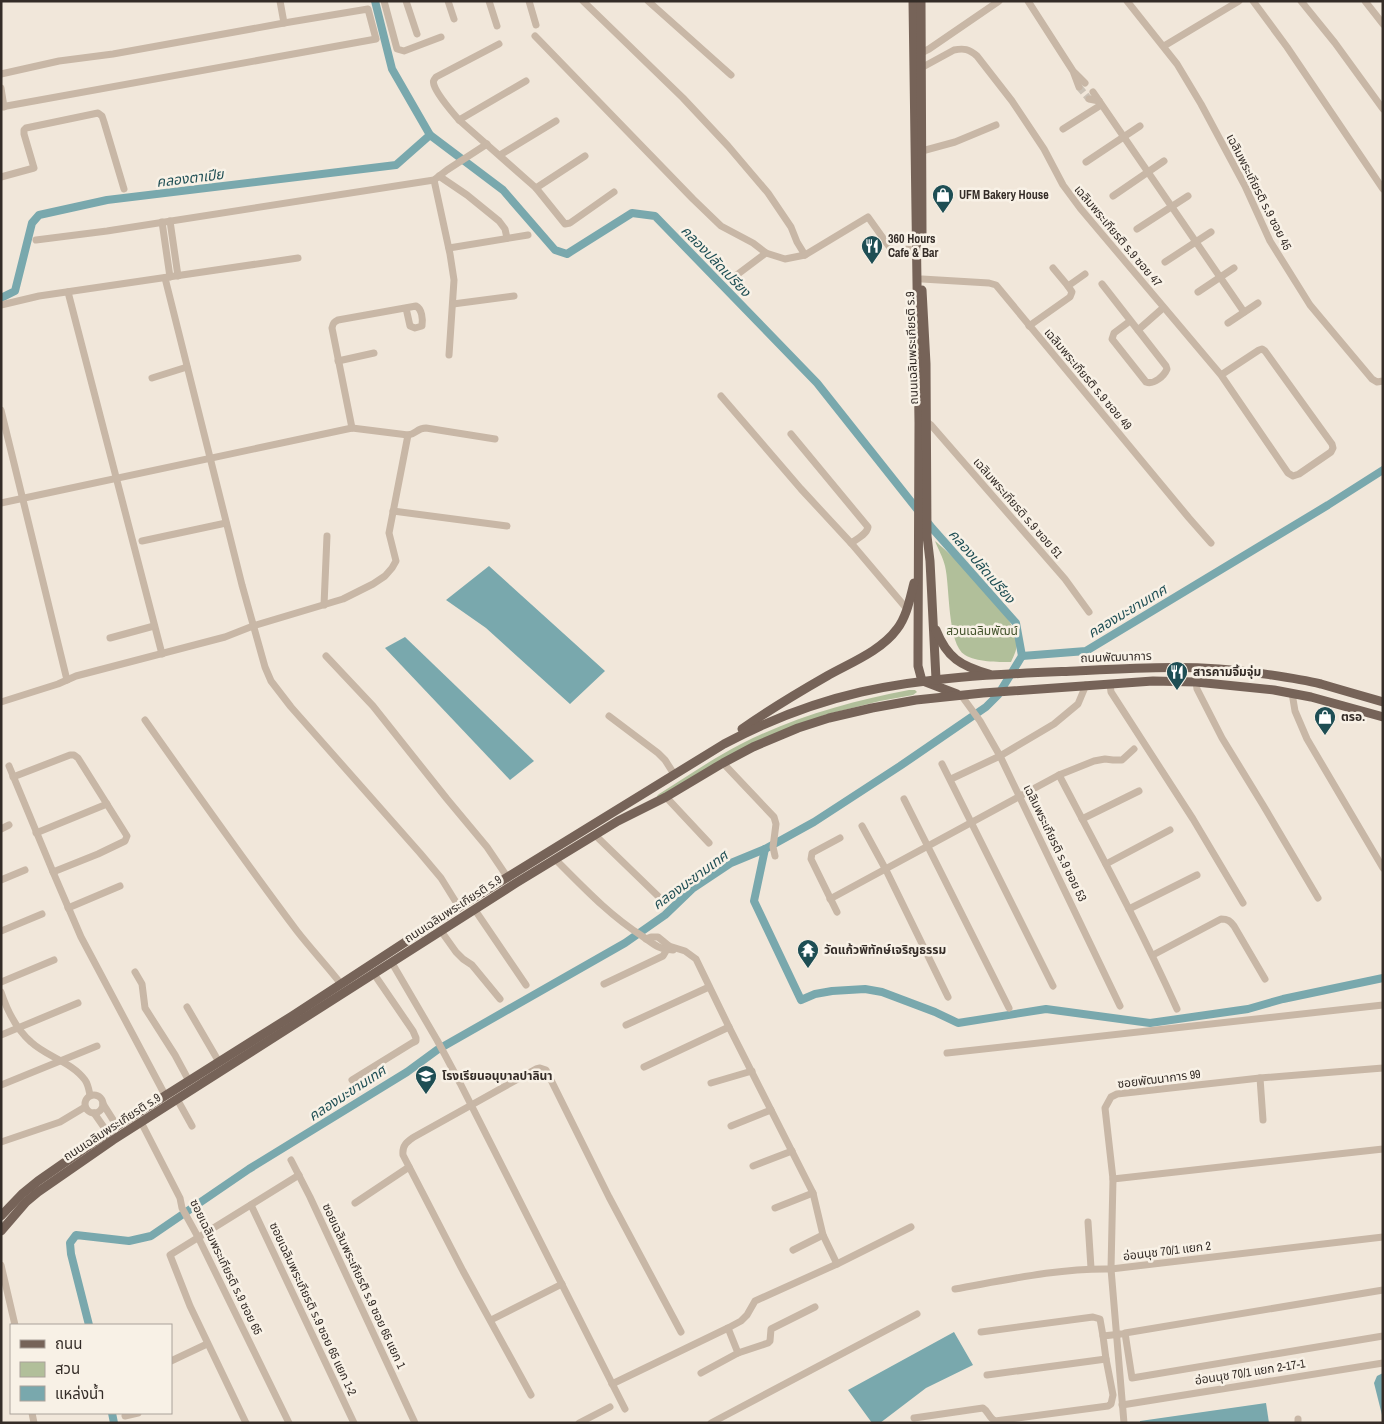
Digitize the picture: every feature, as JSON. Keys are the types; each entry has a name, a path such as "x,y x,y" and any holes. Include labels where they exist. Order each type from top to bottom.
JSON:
{"main road":[{"name":"ถนนเฉลิมพระเกียรติ ร.9","path":"1,1231 26,1202 111,1137 117,1126 459,907 724,744 750,730 817,704 860,692 922,681 934,682 934,625 928,536 922,492 919,423 913,1"},
{"name":"ถนนเฉลิมพระเกียรติ ร.9","path":"921,1 922,279 927,422 918,527 917,570 918,666 922,681"},
{"path":"724,744 744,728 795,695 884,643 897,630 907,609 917,570"},
{"path":"934,625 942,644 960,663 967,667 997,675"},
{"name":"ถนนพัฒนาการ","path":"934,682 1030,673 1106,669 1191,668 1256,673 1319,684 1383,702"},
{"name":"ถนนพัฒนาการ","path":"961,695 1153,681 1196,682 1292,693 1383,717"},
{"path":"916,700 934,682 961,695"},
{"name":"ถนนเฉลิมพระเกียรติ ร.9","path":"2,1215 22,1194 38,1181 111,1137 122,1134 555,859 618,821 666,797 723,763 753,747 798,728 829,718 916,700 961,695"},
{"path":"459,907 465,916"},
{"path":"117,1126 122,1134"}],"street":[{"path":"280,1 284,23"},
{"path":"384,1 397,49 404,51 441,37"},
{"path":"406,1 417,34"},
{"path":"448,1 454,20"},
{"path":"489,1 497,26"},
{"path":"529,1 536,25"},
{"path":"583,1 683,98 728,146 768,193 791,227 805,255"},
{"path":"648,1 731,75"},
{"path":"921,52 929,49 999,1"},
{"path":"1028,1 1082,85"},
{"name":"เฉลิมพระเกียรติ ร.9 ซอย 45","path":"1127,1 1177,64 1245,186 1270,241 1310,305 1372,379 1377,382 1383,381"},
{"path":"1164,46 1239,1"},
{"path":"1253,1 1383,189"},
{"path":"1301,1 1335,43 1383,109"},
{"path":"1365,1 1383,24"},
{"path":"1,74 59,61 113,54 368,9 376,39 3,107 1,88"},
{"path":"535,36 721,226 753,243 766,253 785,259 805,255 868,217 894,252 916,251"},
{"path":"499,44 436,77 434,80 435,88 459,120 536,188 566,224 614,192"},
{"name":"เฉลิมพระเกียรติ ร.9 ซอย 47","path":"921,68 954,50 971,51 977,56 1012,101 1038,141 1062,185 1221,375 1288,473 1293,476 1299,474 1331,452 1332,444 1265,351 1262,349 1258,350 1221,375"},
{"path":"459,120 526,81"},
{"path":"1091,96 1100,103 1244,312"},
{"path":"1063,129 1100,103"},
{"path":"1,177 34,168 24,134 26,128 98,113 103,118 124,189"},
{"path":"500,155 556,121"},
{"path":"922,151 955,142 996,125"},
{"path":"1086,162 1140,126"},
{"path":"36,240 166,222 437,178 486,144"},
{"path":"536,188 585,156"},
{"path":"1112,196 1164,161"},
{"path":"437,178 467,195 499,222 505,229 507,238"},
{"path":"437,178 454,280 449,355"},
{"path":"1137,230 1188,196"},
{"path":"166,222 178,276"},
{"path":"166,222 168,278 187,368 265,667 279,692 426,859 441,878 459,907"},
{"path":"1166,262 1211,232"},
{"path":"450,251 528,235"},
{"path":"734,276 766,253"},
{"path":"1,305 38,296 298,258"},
{"path":"1029,326 1070,297 1072,292 1053,268"},
{"path":"1198,292 1234,268"},
{"path":"1068,286 1085,274"},
{"name":"เฉลิมพระเกียรติ ร.9 ซอย 49","path":"922,279 996,285 1211,543"},
{"path":"1102,284 1166,366 1166,372 1150,384 1146,382 1112,339 1114,333 1130,321"},
{"path":"68,292 162,654"},
{"path":"452,304 514,296"},
{"path":"1228,323 1258,303"},
{"path":"352,428 332,328 334,322 406,308"},
{"path":"1138,330 1164,308"},
{"path":"338,361 374,353"},
{"path":"152,378 187,368"},
{"path":"721,396 907,609"},
{"path":"1,410 67,680"},
{"name":"เฉลิมพระเกียรติ ร.9 ซอย 51","path":"927,422 1065,579 1089,612"},
{"path":"1,503 352,428 408,435 412,435 419,429 426,428 495,439"},
{"path":"790,434 868,527 868,530 851,543"},
{"path":"1,702 76,676 225,637 253,626 343,600 373,584 385,576 396,561 389,533 408,435"},
{"path":"393,510 507,526"},
{"path":"142,540 226,523"},
{"path":"324,605 327,536"},
{"path":"110,638 154,626"},
{"path":"326,656 372,706 487,847 508,878"},
{"path":"1196,682 1197,689 1222,738 1318,898"},
{"path":"1110,684 1111,692 1193,819 1243,903"},
{"path":"950,780 1000,756 1054,724 1078,704 1086,685"},
{"path":"1292,693 1295,711 1306,739 1383,868"},
{"name":"เฉลิมพระเกียรติ ร.9 ซอย 53","path":"961,695 980,721 1000,756 1120,1006"},
{"path":"609,716 658,753 674,774"},
{"path":"145,720 236,850 310,948 325,963 341,984"},
{"path":"830,899 1059,775 1094,761 1105,759 1122,760 1134,749"},
{"path":"13,777 74,755 78,758 127,836 126,841 52,872"},
{"path":"723,763 776,820 773,847 775,856"},
{"path":"942,764 1053,986"},
{"path":"9,766 52,872 85,945 165,1095"},
{"path":"1059,775 1153,955 1178,1009"},
{"path":"1082,819 1139,791"},
{"path":"666,797 709,843"},
{"path":"904,799 1008,1008"},
{"path":"36,833 107,804"},
{"path":"1,829 9,825"},
{"path":"862,826 886,870 948,997"},
{"path":"1106,864 1170,830"},
{"path":"595,835 660,898"},
{"path":"837,912 811,856 812,853 840,838"},
{"path":"555,859 605,908 629,928 655,946 685,951 696,959 728,1027 813,1193 823,1235 837,1264"},
{"path":"1,880 25,870"},
{"path":"1129,909 1197,875"},
{"path":"68,908 120,886"},
{"path":"475,910 526,985"},
{"path":"1,931 42,914"},
{"path":"1153,955 1221,919 1225,919 1229,920 1234,926 1265,979"},
{"path":"441,931 456,952 472,965 500,999"},
{"path":"604,984 663,956 669,948"},
{"path":"1,982 54,960"},
{"path":"392,963 437,1040 472,1106 625,1409"},
{"path":"135,972 142,984 145,1008 189,1080"},
{"path":"352,1080 416,1041 413,1031 374,974"},
{"path":"626,1025 710,987"},
{"path":"1,992 18,1028 29,1041 44,1053 75,1070 86,1082 90,1095"},
{"path":"1,1035 78,1003"},
{"path":"947,1053 1383,1006"},
{"path":"187,1007 219,1062"},
{"path":"644,1067 728,1027"},
{"path":"1,1085 97,1046"},
{"name":"ซอยพัฒนาการ 99","path":"1124,1423 1111,1268 1113,1179 1105,1108 1111,1097 1117,1094 1260,1078 1383,1068"},
{"path":"531,1394 463,1271 403,1155 402,1149 414,1137 536,1069 546,1070 609,1197 680,1332"},
{"path":"711,1083 752,1071"},
{"path":"1260,1078 1263,1120"},
{"path":"111,1137 94,1113 87,1110 85,1100 90,1095 100,1097 117,1126"},
{"path":"177,1099 192,1126"},
{"path":"94,1113 100,1110 103,1104"},
{"path":"1,1142 60,1122 85,1107"},
{"path":"731,1126 771,1110"},
{"name":"ซอยเฉลิมพระเกียรติ ร.9 ซอย 65","path":"141,1122 289,1423"},
{"path":"1113,1179 1383,1149"},
{"path":"753,1166 792,1151"},
{"name":"ซอยเฉลิมพระเกียรติ ร.9 ซอย 65 แยก 1","path":"291,1160 415,1423"},
{"path":"355,1203 409,1166"},
{"path":"246,1423 184,1294 170,1255 298,1175"},
{"path":"775,1208 813,1193"},
{"name":"ซอยเฉลิมพระเกียรติ ร.9 ซอย 65 แยก 1-2","path":"251,1205 354,1423"},
{"path":"1088,1222 1091,1268"},
{"path":"612,1384 741,1321 756,1301 837,1264 911,1227"},
{"path":"794,1250 823,1235"},
{"name":"อ่อนนุช 70/1 แยก 2","path":"955,1289 1017,1277 1091,1268 1111,1268 1383,1237"},
{"path":"1,1266 15,1324"},
{"path":"491,1320 562,1284"},
{"path":"1104,1336 1383,1290"},
{"path":"701,1373 738,1353 768,1343 770,1341 770,1329 816,1307"},
{"path":"711,1423 916,1314"},
{"path":"914,1418 983,1408 991,1419 995,1421 1108,1406 1111,1404 1113,1395 1100,1319 1094,1316 981,1332"},
{"path":"728,1328 738,1353"},
{"path":"1125,1333 1132,1378 1383,1336"},
{"path":"172,1361 207,1344"},
{"path":"987,1375 1106,1359"},
{"name":"อ่อนนุช 70/1 แยก 2-17-1","path":"1122,1405 1383,1363"},
{"path":"579,1423 610,1407"}],"green space":[{"name":"สวนเฉลิมพัฒน์","path":"935,541 983,588 1006,617 1014,630 1017,640 1011,662 975,659 965,655 959,649 952,627 945,566"},
{"path":"909,690 917,692 913,695 824,715 657,798 659,794 709,762 761,734 823,711"}],"water":[{"path":"489,566 605,671 570,704 486,628 446,600"},
{"path":"405,637 534,761 510,780 385,648"},
{"path":"954,1332 973,1365 926,1388 880,1423 872,1423 848,1390"},
{"path":"1383,1373 1383,1419 1374,1383 1377,1376"},
{"path":"1266,1403 1269,1423 1140,1423 1140,1421"}],"waterway":[{"name":"คลองปลัดเปรียง","path":"375,1 392,69 430,135 503,190 555,250 567,254 632,213 655,216 817,383 932,528 1016,623 1022,656"},
{"name":"คลองตาเปีย","path":"1,298 15,291 32,223 39,215 107,200 396,165 430,135"},
{"name":"คลองมะขามเทศ","path":"1022,656 1086,651 1383,470"},
{"name":"คลองมะขามเทศ","path":"89,1324 71,1254 70,1243 76,1235 129,1241 151,1236 249,1169 407,1072 437,1050 625,943 665,915 692,889 731,863 765,849 814,822 900,766 986,707 998,695 1022,656"},
{"path":"765,849 754,901 801,1000 815,994 832,991 865,989 882,992 958,1023 1046,1009 1150,1023 1248,1009 1283,999 1383,978"},
{"name":"คลองมะขามเทศ","path":"112,1414 114,1423"}],"tunnel":[{"path":"1079,87 1089,99"}],"place":[{"name":"UFM Bakery House","path":"943,214"},
{"name":"360 Hours Cafe & Bar","path":"872,265"},
{"name":"สารคามจิ้มจุ่ม","path":"1177,691"},
{"name":"ตรอ.","path":"1325,736"},
{"name":"วัดแก้วพิทักษ์เจริญธรรม","path":"808,969"},
{"name":"โรงเรียนอนุบาลปาลินา","path":"426,1095"}]}
